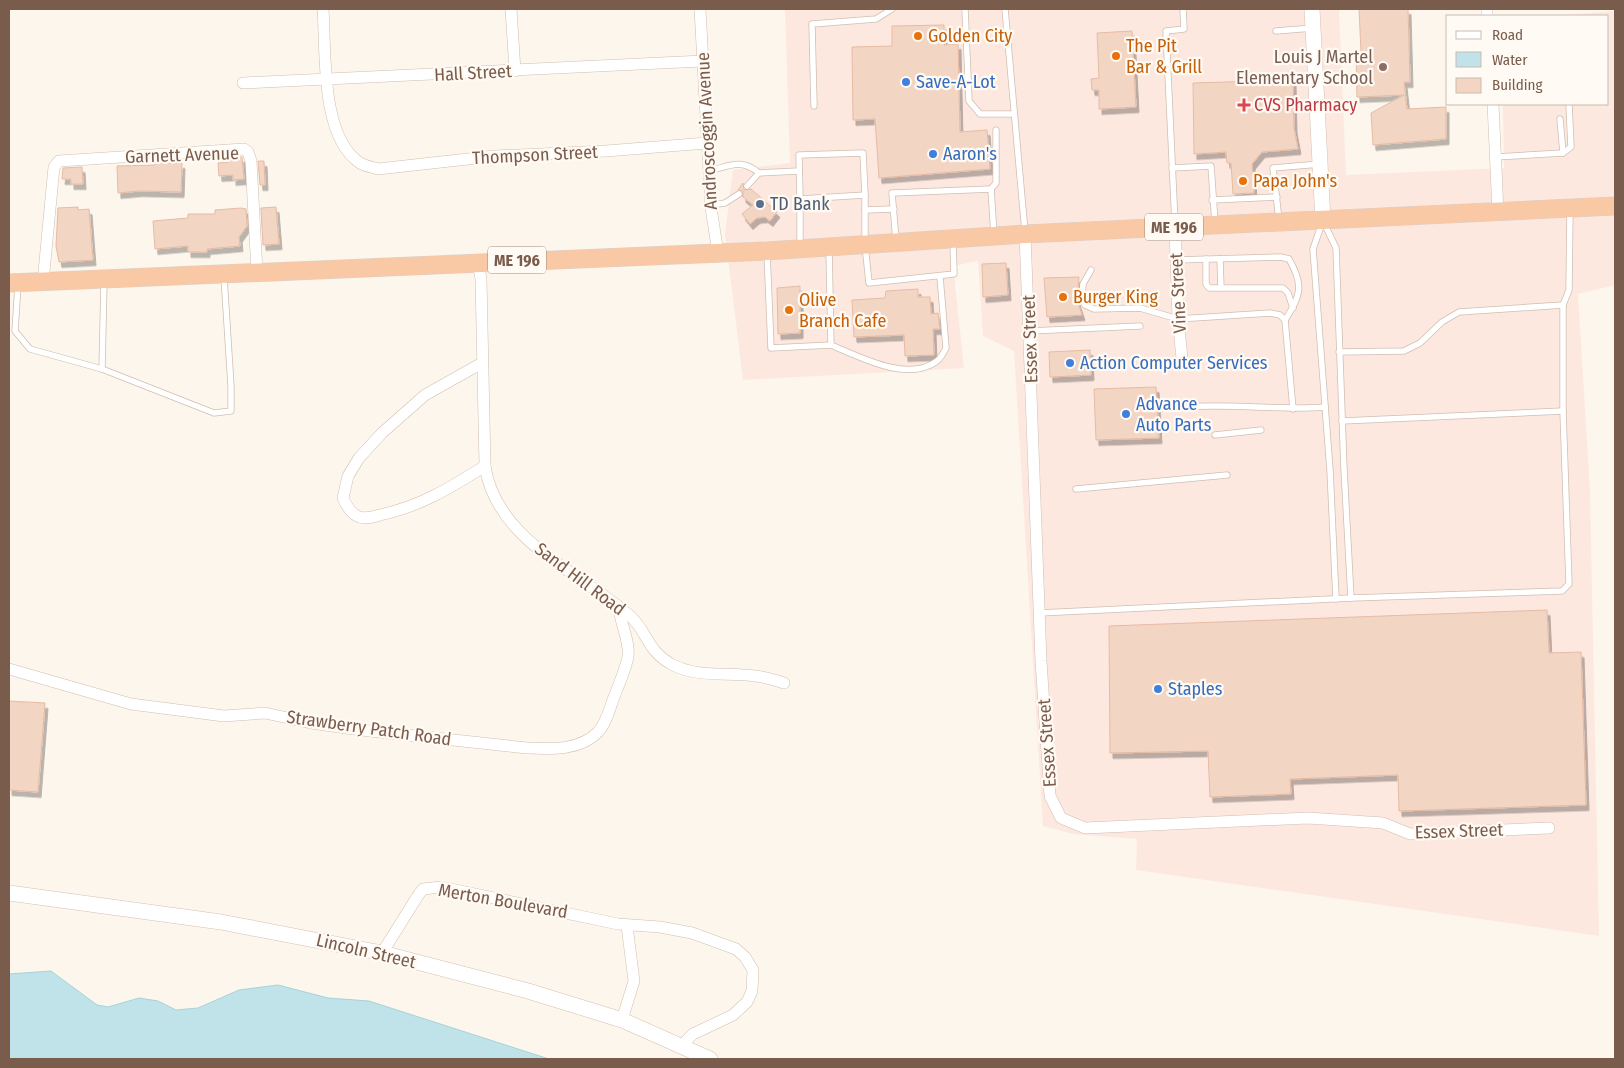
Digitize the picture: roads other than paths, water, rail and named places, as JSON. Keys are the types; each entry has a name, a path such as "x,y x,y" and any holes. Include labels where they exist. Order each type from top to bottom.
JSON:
{"highway":[{"name":"ME 196","path":"13,283 224,272 767,251 1025,234 1615,206"}],"main road":[{"path":"1312,9 1323,221"},
{"name":"Lincoln Street","path":"9,893 221,922 382,953 528,991 622,1020 710,1059"}],"street":[{"path":"323,9 326,80"},
{"path":"511,9 515,70"},
{"name":"Androscoggin Avenue","path":"700,9 711,205 718,253"},
{"name":"Hall Street","path":"243,83 703,61"},
{"name":"Thompson Street","path":"326,80 332,116 343,143 351,154 364,165 378,168 495,156 606,151 707,142"},
{"path":"1492,105 1498,212"},
{"name":"Garnett Avenue","path":"42,282 54,167 63,159 244,149 248,152 250,161 257,272"},
{"name":"Vine Street","path":"1175,227 1178,320 1182,358"},
{"name":"Essex Street","path":"1025,234 1040,613 1050,796 1061,818 1085,828 1308,818 1383,823 1410,834 1549,828"},
{"name":"Sand Hill Road","path":"478,262 485,466 493,495 500,507 525,537 633,619 656,654 674,666 707,674 754,676 784,683"},
{"path":"482,363 425,395 382,433 359,458 348,476 343,498 348,508 358,517 368,518 404,510 436,497 485,466"},
{"name":"Strawberry Patch Road","path":"9,669 131,704 170,710 224,716 265,713 311,723 361,730 527,748 552,748 576,745 587,740 598,732 611,709 628,657 629,648 620,620 619,607"},
{"name":"Merton Boulevard","path":"382,953 423,889 435,887 486,895 627,926 660,927 703,936 736,949 745,957 753,970 752,991 742,1009 692,1034 681,1046"},
{"path":"622,1020 634,981 627,926"}],"lane":[{"path":"814,106 812,24 876,19 892,9"},
{"path":"965,9 968,101 980,114 1014,114"},
{"path":"1005,9 1025,234"},
{"path":"1175,227 1166,31 1184,29 1183,9"},
{"path":"1276,31 1313,28"},
{"path":"1495,156 1563,153 1571,147 1569,105"},
{"path":"1560,119 1563,153"},
{"path":"896,244 892,193 990,189 996,183 996,130"},
{"path":"800,248 799,155 863,153 865,245 869,283 940,277 954,274 953,240"},
{"path":"709,171 740,163 749,165 759,173 799,171"},
{"path":"1280,223 1273,168 1320,164"},
{"path":"1172,168 1211,166 1215,225"},
{"path":"747,186 759,173"},
{"path":"990,189 994,237"},
{"path":"711,205 725,203 739,194"},
{"path":"800,199 865,195"},
{"path":"1212,200 1277,198"},
{"path":"1040,613 1351,598 1562,591 1569,584 1563,411 1563,305 1569,290 1570,208"},
{"path":"865,210 894,209"},
{"path":"1323,221 1336,248 1351,598"},
{"path":"1323,221 1313,249 1330,470 1336,599"},
{"path":"829,248 830,345"},
{"path":"767,251 771,348 830,345 892,369 919,368 938,361 946,348 940,277"},
{"path":"1176,260 1281,257 1288,259 1296,272 1298,285 1297,302 1285,320 1293,409"},
{"path":"1206,259 1206,284 1209,288 1283,288 1288,293 1293,308"},
{"path":"1220,259 1222,288"},
{"path":"1091,270 1082,284 1082,300 1085,305 1094,309 1140,308 1178,320 1270,313 1280,315 1285,320"},
{"path":"13,283 15,331 30,349 102,370 214,413 231,411 232,386 224,272"},
{"path":"102,370 104,279"},
{"path":"1340,352 1404,351 1420,343 1442,322 1459,312 1563,305"},
{"path":"1030,331 1140,326"},
{"path":"1186,408 1213,405 1293,409 1325,407"},
{"path":"1342,421 1563,411"},
{"path":"1215,435 1261,430"},
{"path":"1330,470 1344,469"},
{"path":"1076,489 1227,475"}],"water":[{"path":"51,971 97,1005 108,1007 139,998 158,1001 176,1010 198,1008 239,990 278,985 328,998 369,1001 549,1059 9,1059 9,974"}],"place":[{"name":"Golden City","path":"918,36"},
{"name":"The Pit Bar & Grill","path":"1116,56"},
{"name":"Louis J Martel Elementary School","path":"1383,67"},
{"name":"Save-A-Lot","path":"906,82"},
{"name":"CVS Pharmacy","path":"1244,105"},
{"name":"Aaron's","path":"933,154"},
{"name":"Papa John's","path":"1243,181"},
{"name":"TD Bank","path":"760,204"},
{"name":"Burger King","path":"1063,297"},
{"name":"Olive Branch Cafe","path":"789,310"},
{"name":"Action Computer Services","path":"1070,363"},
{"name":"Advance Auto Parts","path":"1126,414"},
{"name":"Staples","path":"1158,689"}]}
